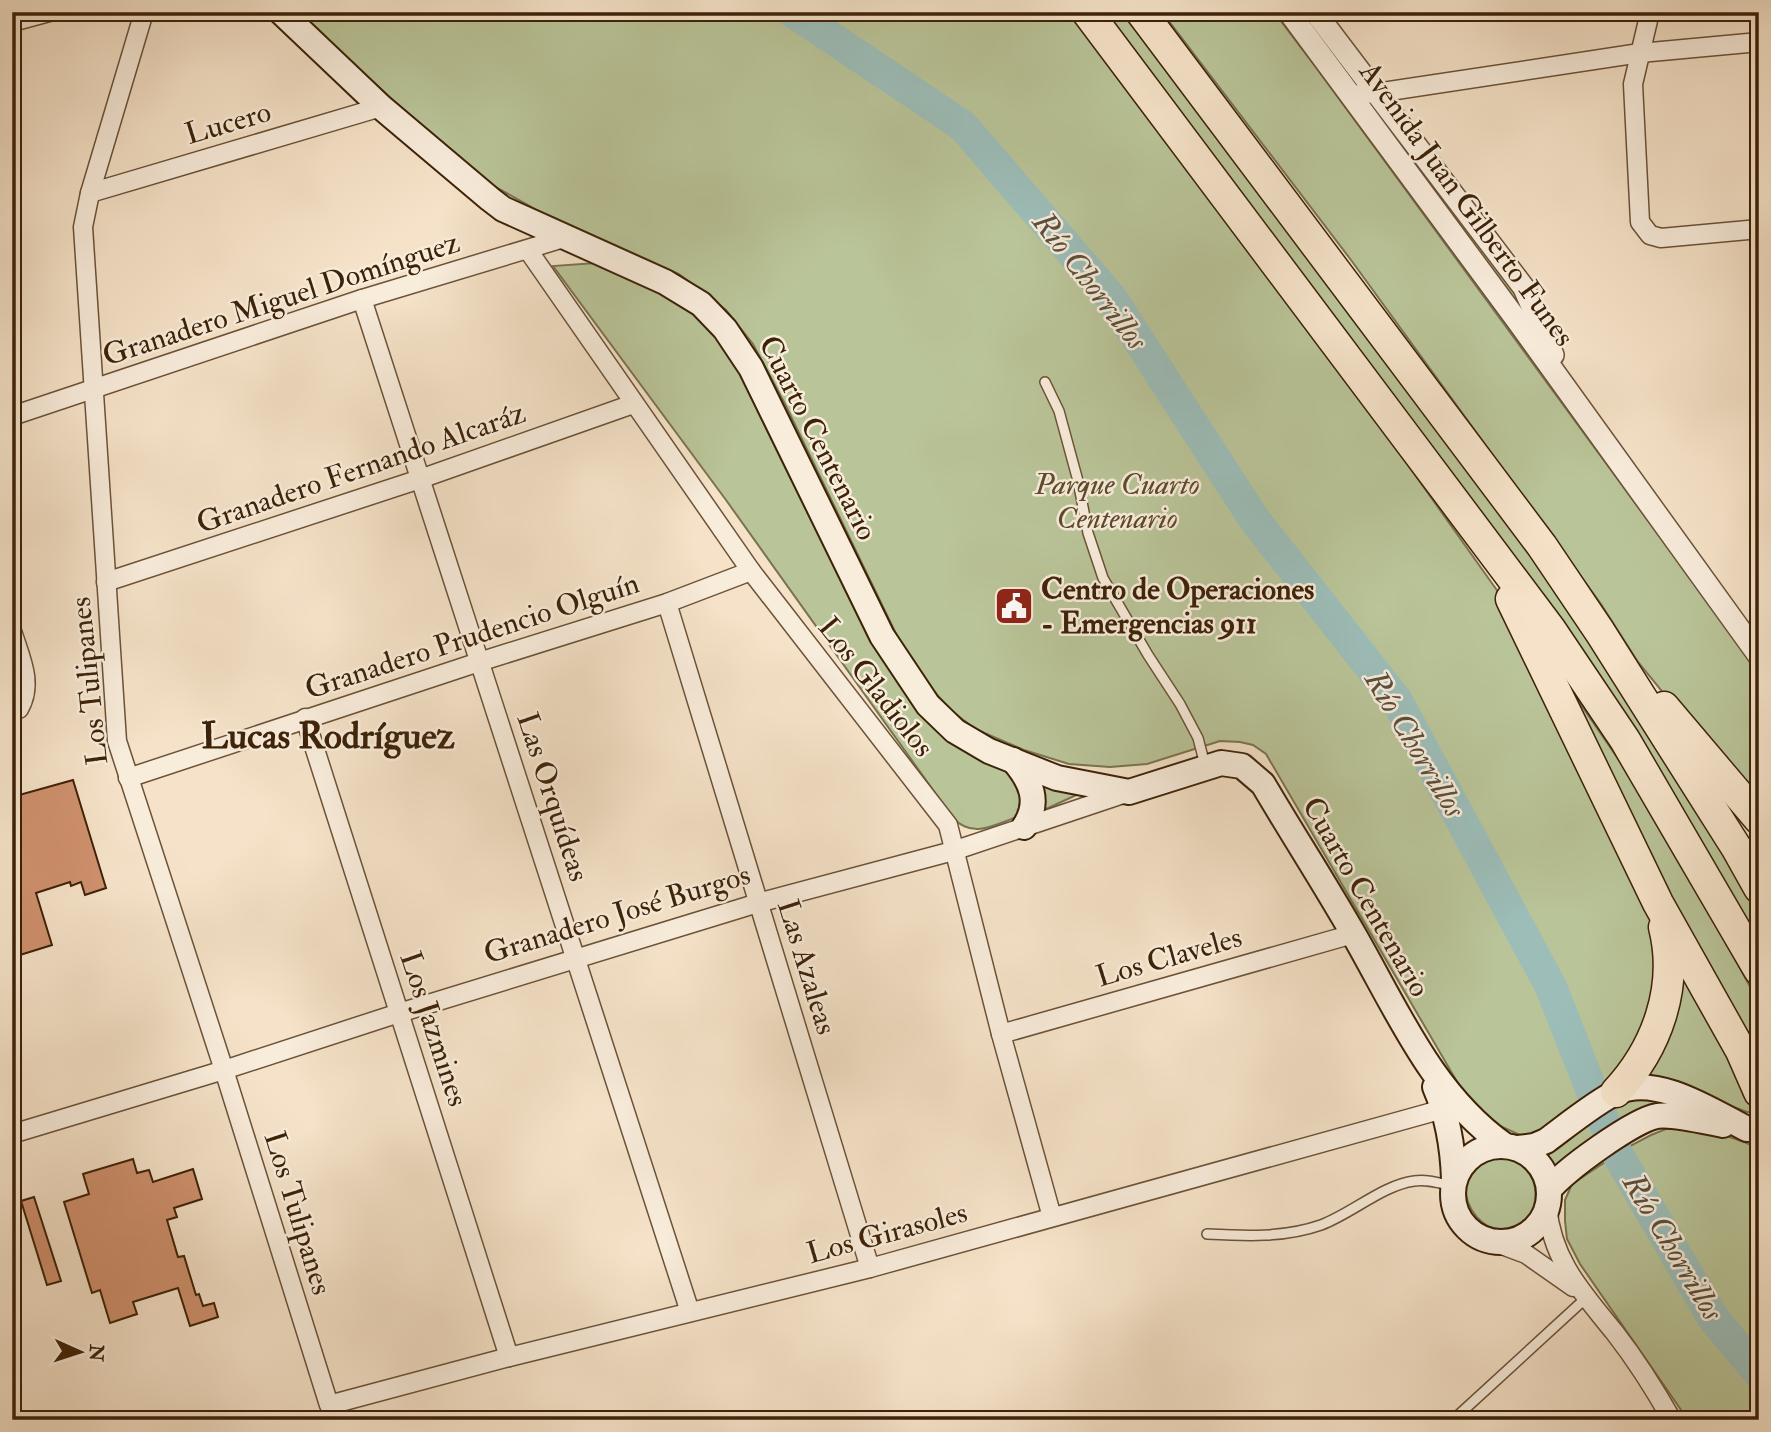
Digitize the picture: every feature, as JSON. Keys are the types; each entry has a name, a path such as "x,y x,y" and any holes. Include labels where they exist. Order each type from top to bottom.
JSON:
{"highway":[{"path":"1087,12 1551,630 1625,740 1759,970"},
{"path":"1141,12 1542,546 1600,632 1759,888"},
{"path":"1478,533 1658,903 1741,1051 1759,1092"},
{"path":"1600,632 1759,819"},
{"path":"1616,1092 1634,1071 1646,1051 1667,994 1670,950 1658,903"}],"main road":[{"name":"Cuarto Centenario","path":"286,15 382,107 503,209 665,282 701,304 725,329 751,368 882,636 906,676 928,705 955,731 989,751 1057,778 1129,792"},
{"path":"1013,760 1030,782 1034,796 1034,809 1024,827"},
{"name":"Granadero José Burgos","path":"1129,792 1221,763 1242,766"},
{"name":"Cuarto Centenario","path":"1242,766 1263,784 1353,933 1451,1106 1485,1132 1511,1147"},
{"path":"1640,1085 1696,1103 1753,1131 1684,1118 1657,1116 1625,1131 1568,1170 1548,1198 1538,1224 1529,1233 1506,1242 1491,1241 1466,1227 1458,1215 1454,1201 1454,1183 1465,1161 1477,1152 1490,1147 1534,1146 1546,1141 1616,1092 1640,1085"},
{"name":"Cuarto Centenario","path":"1451,1106 1454,1183"},
{"path":"1511,1147 1530,1155 1540,1165 1546,1177 1548,1198"}],"street":[{"path":"12,22 49,12"},
{"name":"Los Tulipanes","path":"144,12 90,193 83,226 117,741 329,1405"},
{"name":"Avenida Juan Gilberto Funes","path":"1289,12 1516,319 1759,656"},
{"name":"Avenida Juan Gilberto Funes","path":"1315,12 1524,288 1572,399"},
{"path":"1650,12 1633,85 1640,222 1650,235 1661,238 1759,229"},
{"path":"1351,95 1640,53 1759,42"},
{"name":"Lucero","path":"90,193 382,107"},
{"name":"Granadero Miguel Domínguez","path":"12,416 362,299 567,237"},
{"name":"Los Gladiolos","path":"528,250 751,571 948,825 1001,1034 1052,1217"},
{"name":"Las Orquídeas","path":"362,299 690,1312"},
{"name":"Granadero Fernando Alcaráz","path":"106,582 420,480 633,404"},
{"name":"Granadero Prudencio Olguín","path":"128,778 305,718 667,603 751,571"},
{"name":"Las Azaleas","path":"667,603 870,1268"},
{"path":"12,631 27,678 26,696 16,710"},
{"name":"Los Jazmines","path":"305,718 509,1357"},
{"name":"Granadero José Burgos","path":"12,1134 758,903 953,851 1129,792"},
{"name":"Los Claveles","path":"1001,1034 1353,933"},
{"name":"Los Girasoles","path":"329,1405 509,1357 870,1268 1451,1106"},
{"path":"1548,1198 1548,1221 1558,1253 1586,1298 1617,1335 1672,1420"},
{"path":"1491,1241 1526,1254 1586,1298"}],"lane":[{"path":"1045,382 1059,411 1078,481 1088,533 1103,578 1198,738 1205,767"},
{"path":"1207,1234 1279,1234 1321,1225 1394,1187 1412,1181 1454,1183"},
{"path":"1453,1420 1586,1298"}],"green space":[{"name":"Parque Cuarto Centenario","path":"299,12 1071,12 1354,389 1501,596 1657,927 1654,1007 1621,1074 1542,1132 1522,1136 1487,1120 1463,1092 1266,754 1253,745 1220,741 1147,764 1110,767 1069,764 1024,750 975,729 952,711 927,684 900,642 785,404 753,344 726,310 679,274 537,210 485,181 343,56"},
{"path":"1102,12 1130,12 1534,552 1693,796 1759,908 1759,947"},
{"path":"1162,12 1274,12 1315,66 1759,672 1759,806 1638,662 1601,604 1351,260"},
{"path":"1376,106 1522,300 1517,304 1371,110"},
{"path":"596,263 642,281 683,304 709,326 744,375 874,637 1029,795 1017,817 976,829 968,828 953,818 726,500 553,266"},
{"path":"1562,677 1623,766 1684,866 1759,1003 1759,1066 1648,856"},
{"path":"1033,777 1085,791 1044,810"},
{"path":"1680,958 1758,1106 1756,1112 1747,1112 1667,1082 1638,1079"},
{"path":"1634,1097 1678,1103 1552,1170 1540,1155 1613,1105"},
{"path":"1687,1128 1724,1135 1759,1149 1759,1420 1688,1420 1580,1264 1567,1239 1565,1200 1572,1184 1651,1135 1666,1129"},
{"path":"1498,1155 1518,1162 1530,1174 1535,1189 1529,1218 1519,1228 1505,1232 1489,1227 1479,1219 1470,1206 1466,1193 1468,1178 1476,1165"}],"building":[{"path":"73,780 106,888 85,895 81,882 71,886 70,882 36,893 52,945 20,955 12,930 12,797"},
{"path":"133,1159 137,1173 149,1170 153,1182 193,1169 202,1199 174,1208 177,1217 167,1220 178,1257 184,1256 196,1295 199,1294 203,1306 214,1303 218,1317 190,1326 178,1288 133,1302 137,1314 110,1323 100,1290 92,1293 64,1202 89,1194 83,1174"},
{"path":"34,1197 61,1281 47,1285 21,1201"}],"waterway":[{"name":"Río Chorrillos","path":"793,12 963,126 1112,299 1254,519 1397,701 1551,987 1615,1150 1713,1318 1759,1373"}],"place":[{"name":"Centro de Operaciones - Emergencias 911","path":"1014,606"}],"district":[{"name":"Lucas Rodríguez","path":"328,736"}]}
